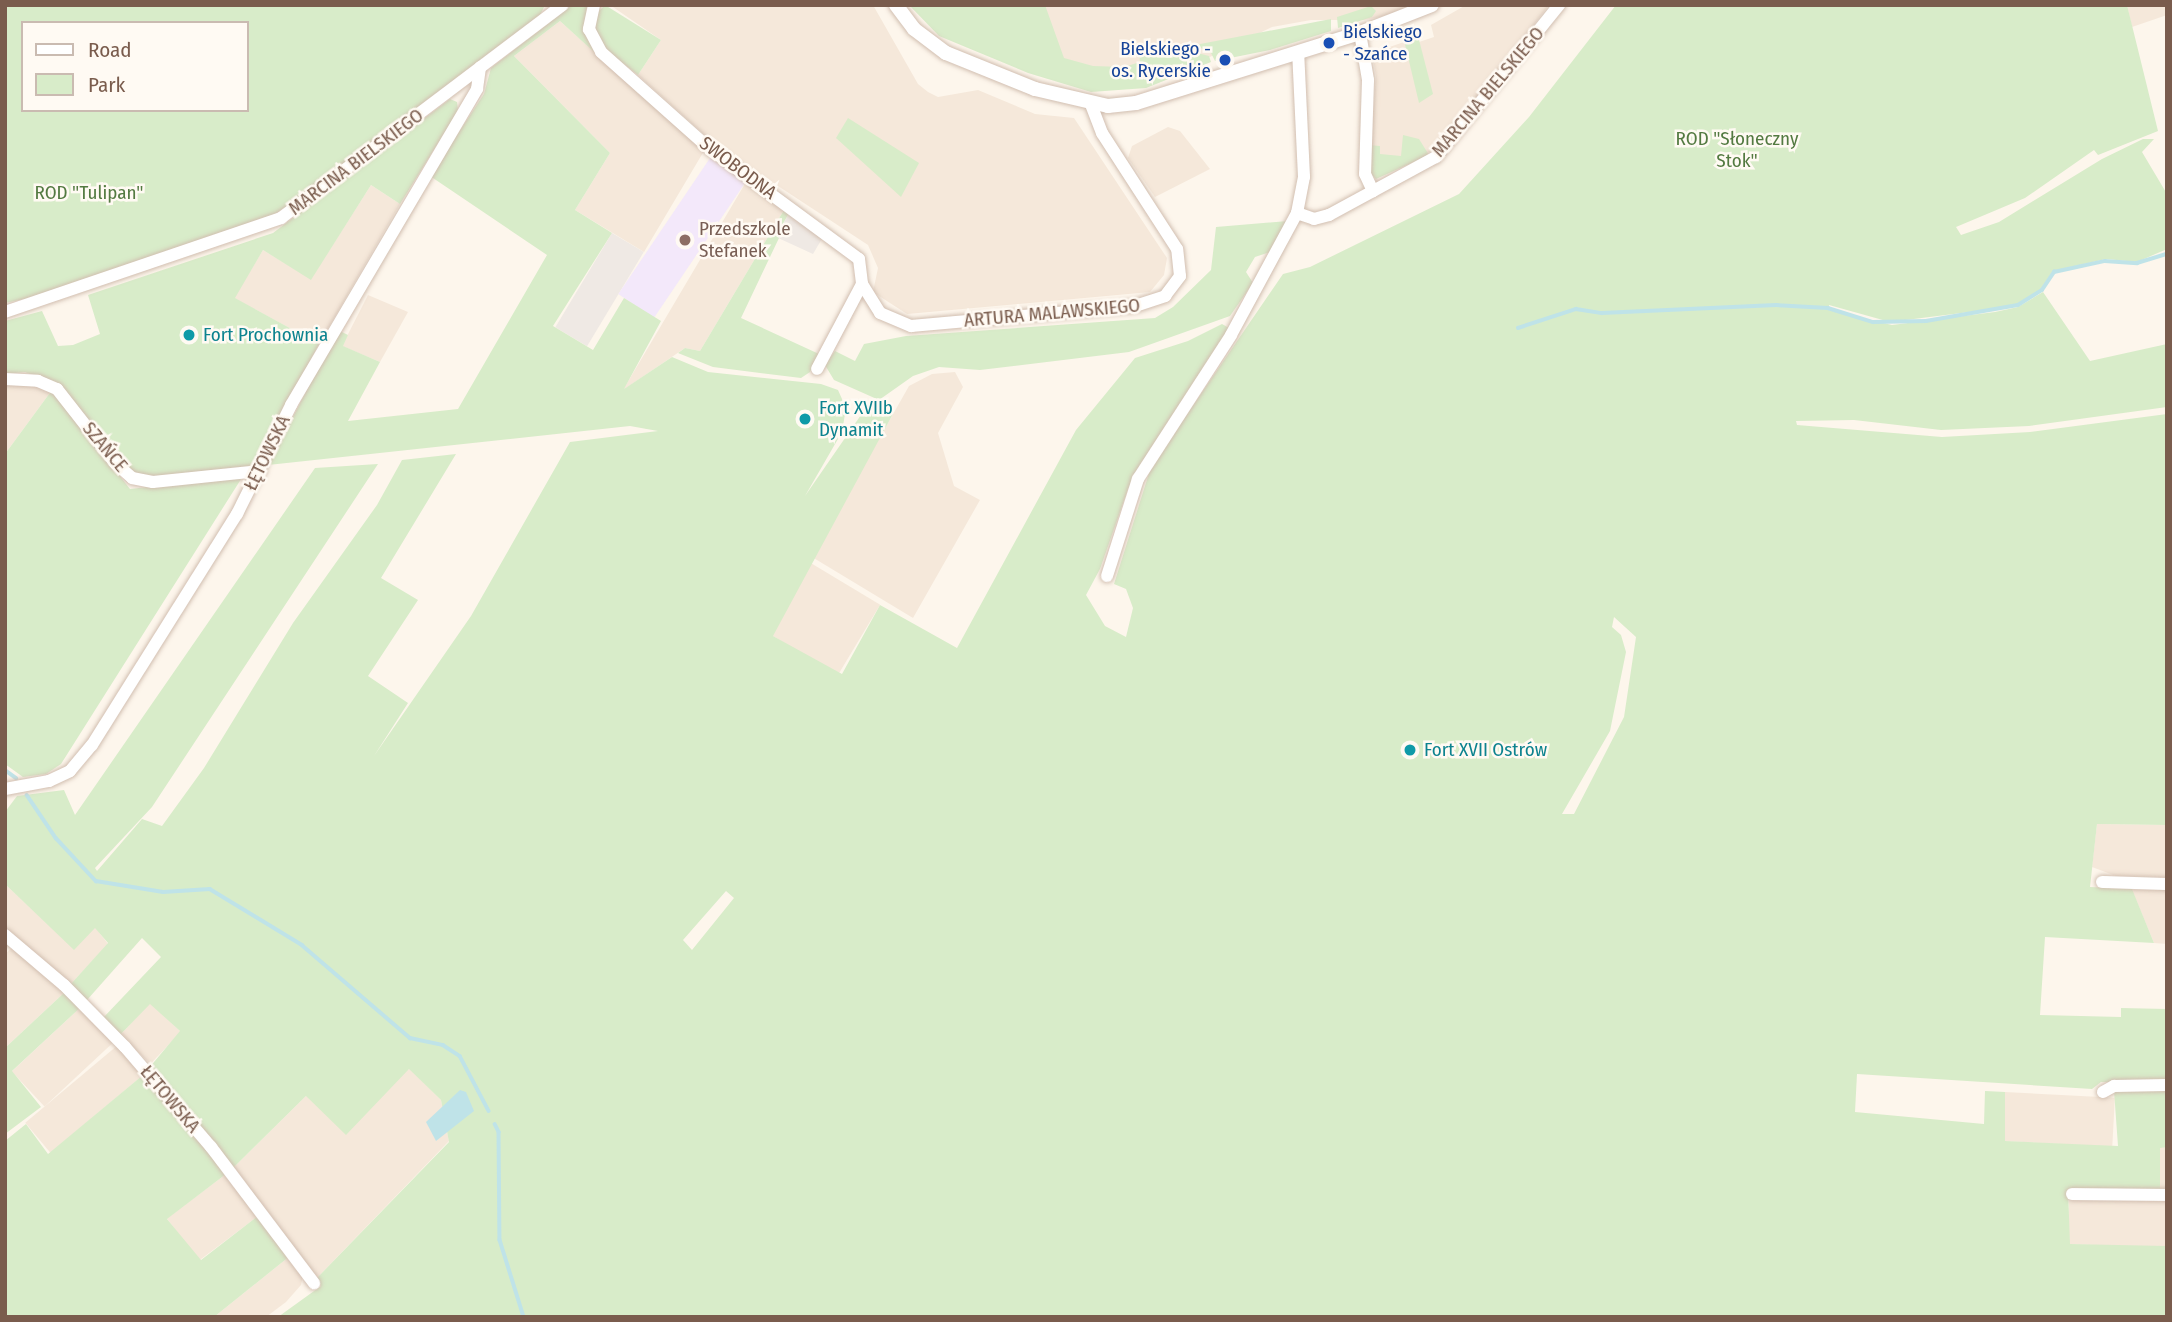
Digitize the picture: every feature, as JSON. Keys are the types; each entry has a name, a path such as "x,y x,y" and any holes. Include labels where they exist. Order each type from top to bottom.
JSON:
{"street":[{"name":"MARCINA BIELSKIEGO","path":"5,312 281,218 563,5"},
{"name":"SWOBODNA","path":"594,5 589,29 601,52 711,150 854,254 862,267 862,285"},
{"path":"896,5 922,36 946,53 1035,89 1091,105 1136,103 1360,33 1432,5"},
{"name":"MARCINA BIELSKIEGO","path":"1297,213 1314,219 1329,215 1426,165 1446,149 1559,5"},
{"path":"1360,33 1368,80 1365,174 1373,191"},
{"path":"1107,576 1138,479 1231,335 1297,213 1304,177 1298,51"},
{"name":"ŁĘTOWSKA","path":"5,789 49,781 70,771 92,746 260,471 291,405 380,247 477,89 481,67"},
{"name":"ARTURA MALAWSKIEGO","path":"862,285 880,313 911,326 1158,301 1180,276 1177,249 1102,133 1091,105"},
{"path":"817,369 862,285"},
{"name":"SZAŃCE","path":"5,379 37,381 57,389 115,463 132,478 153,482 260,471"},
{"path":"2102,882 2167,884"},
{"name":"ŁĘTOWSKA","path":"5,934 64,985 125,1047 211,1147 314,1283"},
{"path":"2103,1092 2114,1086 2167,1085"},
{"path":"2072,1194 2167,1195"}],"shaded area":[{"path":"610,5 873,5 918,84 928,92 938,97 978,90 1035,114 1074,118 1167,258 1164,275 1150,292 907,314 873,292 878,268 868,245 717,146 638,75 661,40"},
{"path":"935,5 1412,5 1395,14 1364,20 1311,20 1272,27 1154,84 1089,91"},
{"path":"1466,5 1549,5 1437,149 1384,170 1370,158 1376,76 1372,53 1404,42 1403,36 1417,32 1419,42 1434,37 1431,25"},
{"path":"2127,5 2167,5 2167,15 2132,27"},
{"path":"560,21 704,151 644,252 575,210 610,153 514,56"},
{"path":"1168,127 1180,131 1210,169 1155,197 1128,158 1132,146"},
{"name":"Przedszkole Stefanek","path":"710,158 746,182 654,318 618,294"},
{"path":"746,182 784,210 700,351 685,348 623,390"},
{"path":"371,185 400,204 319,344 234,298 263,250 311,279"},
{"path":"789,213 823,237 813,254 776,237"},
{"path":"612,233 644,252 587,346 555,327"},
{"path":"368,295 408,312 380,362 342,346"},
{"path":"955,372 963,387 938,433 954,486 980,500 913,618 812,557 909,386 932,374"},
{"path":"5,382 52,390 5,454"},
{"path":"809,562 880,605 838,675 767,632"},
{"path":"2097,824 2167,825 2167,877 2116,876 2092,867"},
{"path":"5,884 74,949 95,927 108,944 70,985 5,928"},
{"path":"2132,890 2167,890 2167,944 2154,943"},
{"path":"14,946 66,991 5,1048 5,954"},
{"path":"150,1003 181,1032 151,1064 120,1035"},
{"path":"82,1006 115,1041 45,1107 12,1071"},
{"path":"118,1045 143,1075 50,1153 25,1123"},
{"path":"410,1069 441,1100 449,1141 316,1279 232,1169 306,1096"},
{"path":"2005,1092 2115,1098 2112,1147 2002,1141"},
{"path":"2160,1147 2167,1147 2167,1191 2160,1191"},
{"path":"226,1174 258,1216 199,1261 167,1219"},
{"path":"2069,1198 2167,1201 2165,1247 2067,1244"},
{"path":"290,1256 303,1274 301,1285 286,1302 266,1317 214,1317"}],"green space":[{"name":"ROD \"Tulipan\"","path":"5,5 545,5 540,15 319,185 275,214 67,290 5,303"},
{"name":"ROD \"Słoneczny Stok\"","path":"572,5 587,5 584,32 594,52 560,21 514,56 610,153 575,210 612,233 553,326 593,350 624,298 661,321 624,389 672,357 708,372 821,384 838,390 846,408 842,432 805,496 863,412 871,408 894,412 773,636 842,674 880,605 957,648 1076,430 1135,358 1188,341 1222,324 1229,328 1128,489 1100,569 1086,595 1105,626 1126,637 1133,608 1126,589 1114,584 1151,467 1283,274 1310,267 1459,194 1529,117 1616,5 2127,5 2158,131 2098,155 2094,150 2025,198 1956,227 1961,235 1999,222 2102,159 2143,139 2154,139 2142,152 2167,194 2167,249 2137,262 2106,259 2053,271 2040,290 2017,304 1993,309 1890,322 1829,305 1829,310 1892,325 2018,307 2043,292 2090,361 2167,344 2167,407 2029,426 1941,430 1854,420 1796,421 1797,425 1942,437 2030,432 2167,414 2167,825 2097,824 2090,887 2132,889 2154,943 2045,937 2040,1015 2121,1017 2121,1008 2167,1009 2167,1083 2101,1082 2092,1089 1857,1074 1855,1112 1984,1124 1985,1091 2005,1092 2005,1141 2118,1146 2114,1091 2167,1090 2167,1147 2160,1148 2160,1191 2068,1189 2070,1244 2167,1246 2167,1317 278,1317 321,1286 316,1279 449,1142 441,1100 409,1069 346,1135 306,1096 232,1169 149,1068 180,1031 150,1004 120,1035 103,1018 161,957 142,938 87,1000 70,985 108,943 95,928 74,950 5,884 5,812 17,796 64,790 75,815 315,468 378,464 152,807 95,868 97,871 142,819 162,826 204,768 293,623 377,505 402,460 456,454 381,578 418,600 368,676 408,703 374,756 471,616 570,442 658,431 630,426 268,465 338,330 348,335 343,346 380,362 348,421 458,409 547,255 430,176 484,94 491,68","holes":["1614,617 1636,637 1624,717 1574,814 1562,814 1610,731 1626,652 1621,635 1612,627","726,891 734,898 692,950 683,940"]},
{"path":"605,5 661,40 638,75 606,50 595,32 596,14"},
{"path":"909,5 1045,5 1064,58 1093,66 1124,67 1140,62 1139,51 1153,47 1161,54 1191,47 1194,52 1209,56 1211,62 1146,88 1091,92 1028,73 939,36"},
{"path":"1371,6 1376,11 1372,17 1338,28 1337,17"},
{"path":"1331,19 1331,31 1270,50 1215,61 1211,53 1195,45"},
{"path":"1417,32 1433,94 1419,103 1403,36"},
{"path":"450,99 457,102 458,111 400,204 371,185 311,280 263,250 235,298 319,344 253,469 141,477 124,467 60,386 25,372 5,374 5,321 42,311 58,346 73,345 100,334 88,295 273,233"},
{"path":"848,118 919,163 901,197 836,138"},
{"path":"1403,135 1419,139 1429,155 1376,179 1370,173 1369,145 1380,146 1380,154 1401,156"},
{"path":"784,210 789,213 776,236 779,238 741,318 819,354 810,372 801,378 713,367 678,353 685,348 700,351"},
{"path":"1288,221 1270,252 1255,257 1246,272 1253,283 1230,316 1129,352 980,370 939,367 913,376 879,400 834,380 825,365 835,351 855,361 864,344 906,336 1155,318 1173,307 1211,270 1216,227"},
{"path":"52,390 130,489 243,476 61,764 46,774 23,777 5,764 5,454"},
{"path":"66,991 82,1006 12,1071 41,1107 5,1134 5,1048"},
{"path":"143,1075 226,1174 167,1219 201,1260 258,1216 290,1256 214,1317 5,1317 5,1141 26,1124 48,1154"}],"water":[{"path":"460,1090 466,1092 474,1111 436,1141 426,1122"}],"waterway":[{"path":"1518,328 1576,309 1602,313 1776,305 1828,308 1873,322 1926,321 2018,305 2042,290 2054,272 2105,261 2137,263 2167,254"},
{"path":"5,770 16,778"},
{"path":"27,795 56,838 96,881 163,892 210,889 302,945 410,1038 443,1045 460,1056 489,1111"},
{"path":"495,1124 499,1132 500,1240 524,1317"}],"place":[{"name":"Bielskiego - Szańce","path":"1329,43"},
{"name":"Bielskiego - os. Rycerskie","path":"1225,60"},
{"name":"Przedszkole Stefanek","path":"685,240"},
{"name":"Fort Prochownia","path":"189,335"},
{"name":"Fort XVIIb Dynamit","path":"805,419"},
{"name":"Fort XVII Ostrów","path":"1410,750"}]}
